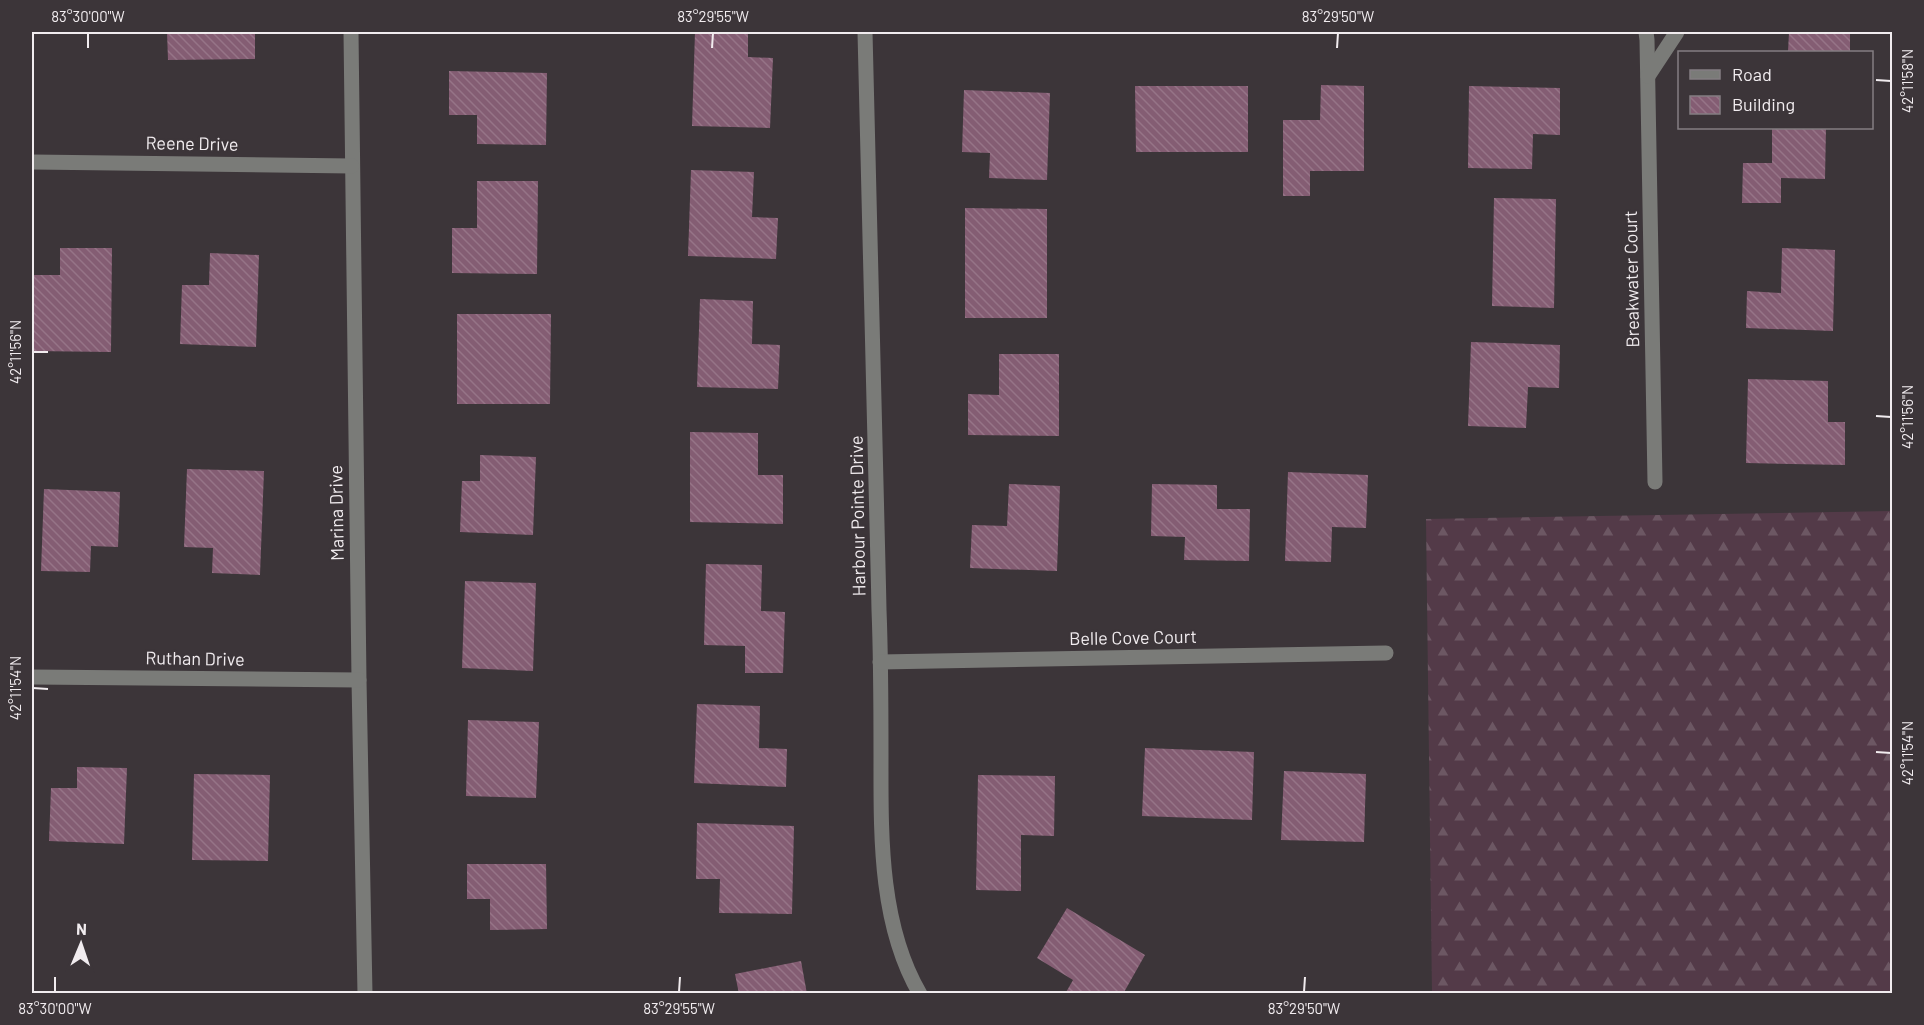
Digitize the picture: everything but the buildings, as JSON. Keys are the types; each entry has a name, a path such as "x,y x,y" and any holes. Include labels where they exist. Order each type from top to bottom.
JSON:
{"street":[{"name":"Marina Drive","path":"351,32 365,993"},
{"name":"Harbour Pointe Drive","path":"865,32 884,878 897,936 909,975 920,993"},
{"name":"Breakwater Court","path":"1646,32 1655,482"},
{"path":"1648,76 1677,32"},
{"name":"Reene Drive","path":"32,162 352,166"},
{"name":"Belle Cove Court","path":"880,662 1386,653"},
{"name":"Ruthan Drive","path":"32,677 359,680"}],"green space":[{"path":"1892,511 1892,993 1432,993 1426,519"}]}
